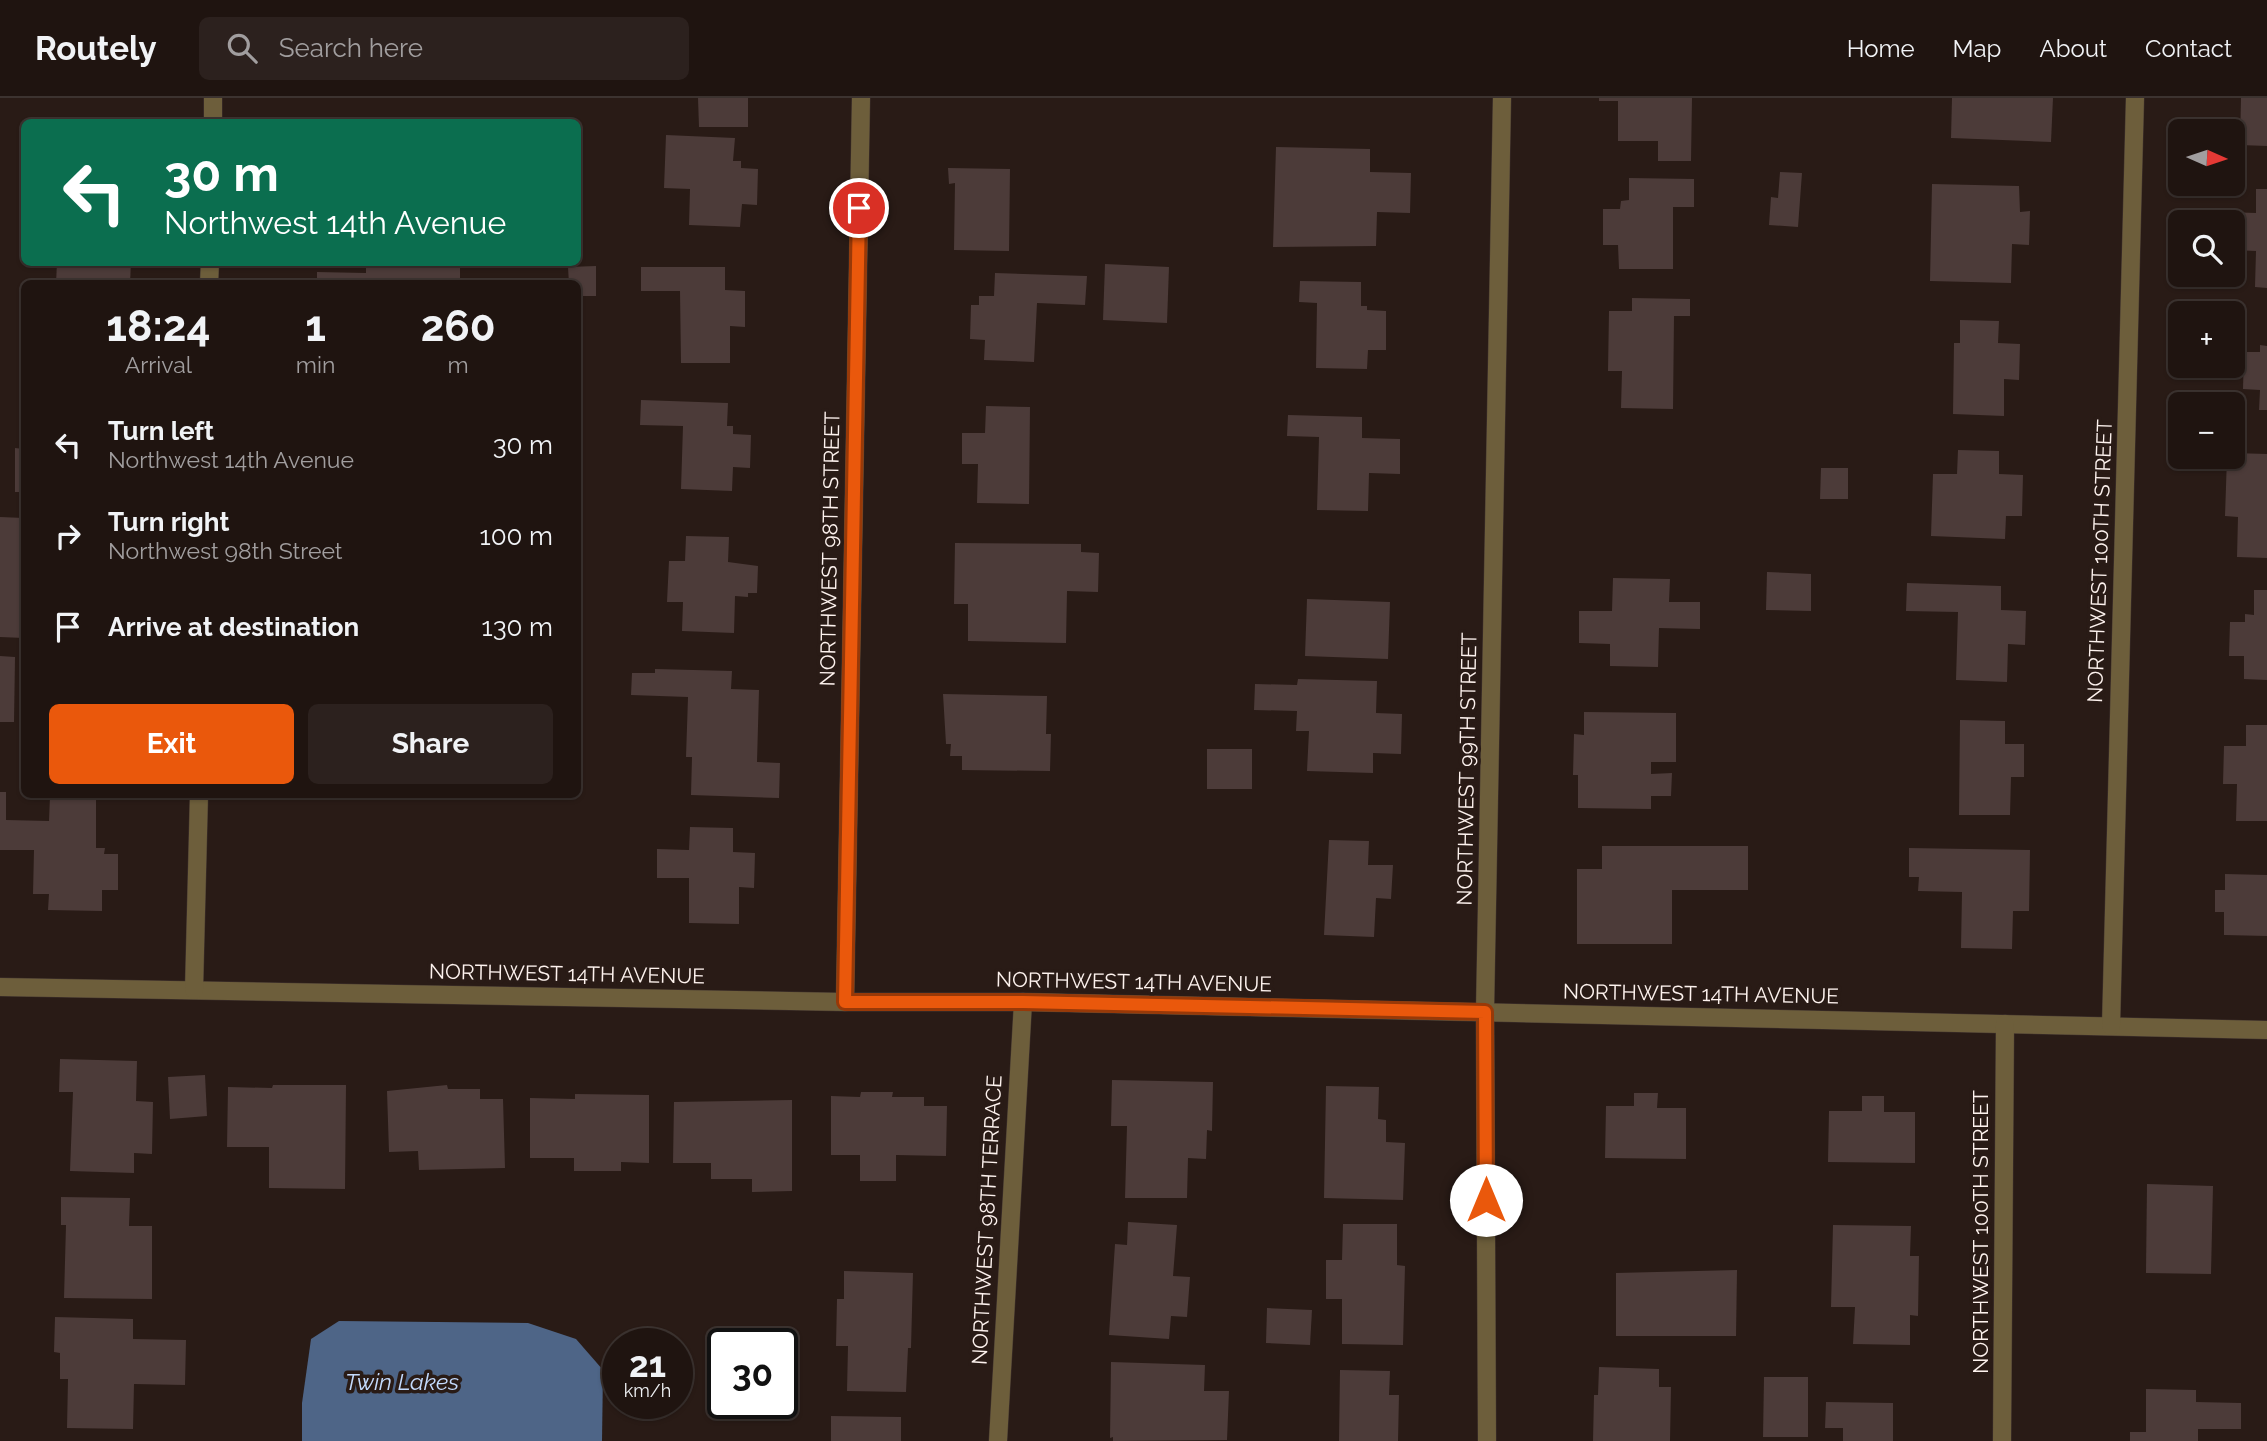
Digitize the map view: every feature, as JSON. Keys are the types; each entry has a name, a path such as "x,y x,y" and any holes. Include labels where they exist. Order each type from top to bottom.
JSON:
{"street":[{"path":"213,119 214,98"},
{"name":"NORTHWEST 98TH STREET","path":"845,1002 861,98"},
{"name":"NORTHWEST 99TH STREET","path":"1487,1441 1485,1012 1502,98"},
{"name":"NORTHWEST 100TH STREET","path":"2111,1026 2135,98"},
{"path":"194,990 198,798"},
{"name":"NORTHWEST 14TH AVENUE","path":"0,987 845,1002 1023,1002 2267,1030"},
{"name":"NORTHWEST 98TH TERRACE","path":"998,1441 1023,1002"},
{"name":"NORTHWEST 100TH STREET","path":"2002,1441 2005,1024"}],"water":[{"name":"Twin Lakes","path":"339,1321 528,1323 576,1339 602,1369 602,1441 302,1441 302,1403 311,1339"}],"building":[{"path":"698,98 748,98 748,127 699,127"},
{"path":"1599,98 1692,98 1691,161 1658,161 1658,141 1618,141 1618,101 1599,101"},
{"path":"1952,98 2053,98 2051,142 1951,138"},
{"path":"2241,98 2267,98 2267,146 2245,145 2245,119 2241,119"},
{"path":"666,135 735,138 733,161 741,161 741,168 758,169 757,205 742,204 740,227 689,225 690,189 664,188"},
{"path":"1276,147 1370,149 1370,172 1411,173 1410,213 1377,212 1376,246 1273,247"},
{"path":"948,168 1010,169 1009,251 954,250 955,183 949,184"},
{"path":"1780,172 1802,173 1798,227 1769,225 1771,197 1778,198"},
{"path":"1629,178 1694,179 1694,207 1673,207 1673,269 1619,269 1618,245 1603,245 1603,209 1620,209 1621,201 1629,200"},
{"path":"1932,184 2019,186 2020,212 2030,211 2029,245 2012,244 2011,283 1930,281"},
{"path":"2256,189 2267,189 2267,288 2255,287 2256,251 2245,251 2245,213 2256,213"},
{"path":"1105,264 1169,267 1167,323 1103,320"},
{"path":"57,266 131,266 130,280 56,280"},
{"path":"366,266 460,266 460,280 317,280 317,272 366,273"},
{"path":"596,266 596,296 581,296 581,280 569,280 568,267"},
{"path":"641,267 725,267 725,290 745,291 745,327 730,326 730,363 681,363 680,291 641,291"},
{"path":"995,273 1087,276 1085,305 1037,303 1034,362 984,360 985,340 970,339 971,305 979,305 979,296 994,296"},
{"path":"1300,281 1361,282 1361,306 1367,306 1367,310 1386,311 1386,350 1368,350 1367,369 1316,368 1317,303 1299,302"},
{"path":"1632,298 1690,299 1690,316 1674,316 1673,409 1621,408 1622,371 1608,371 1609,311 1632,311"},
{"path":"1960,320 1999,321 1998,343 2020,344 2019,380 2004,379 2004,416 1953,414 1954,343 1960,343"},
{"path":"2260,345 2267,346 2267,410 2259,410 2260,390 2243,389 2245,352 2260,352"},
{"path":"641,400 728,403 727,426 733,426 733,434 751,435 750,468 733,467 732,491 681,489 683,426 640,425"},
{"path":"986,406 1030,407 1029,504 977,503 978,464 962,464 962,433 985,433"},
{"path":"1288,415 1362,417 1362,438 1400,439 1400,474 1369,473 1368,511 1317,510 1319,437 1287,436"},
{"path":"15,448 21,449 21,492 15,492"},
{"path":"1958,450 1999,451 1999,474 2023,475 2022,516 2006,516 2005,539 1931,536 1933,474 1957,474"},
{"path":"2245,453 2267,454 2267,558 2237,557 2238,517 2225,516 2227,469 2245,469"},
{"path":"1821,468 1848,468 1848,499 1820,499"},
{"path":"0,517 21,518 21,638 0,637"},
{"path":"686,536 729,537 728,562 758,566 757,593 748,593 748,597 735,596 734,633 682,631 683,602 667,602 669,561 685,561"},
{"path":"955,543 1081,544 1081,552 1099,553 1098,592 1067,591 1066,643 968,641 968,604 954,604"},
{"path":"1767,572 1811,574 1811,611 1766,610"},
{"path":"1613,578 1670,579 1669,602 1700,602 1700,629 1659,628 1658,667 1610,666 1610,644 1579,643 1579,611 1612,611"},
{"path":"1907,583 2001,586 2001,610 2026,611 2025,645 2008,644 2007,682 1956,680 1958,612 1906,611"},
{"path":"2254,590 2267,590 2267,680 2244,679 2244,656 2229,656 2230,622 2245,622 2245,614 2254,615"},
{"path":"1307,599 1390,602 1388,659 1305,656"},
{"path":"0,656 15,657 14,722 0,722"},
{"path":"655,669 732,671 731,689 759,690 757,762 780,763 779,798 691,795 692,757 686,757 688,697 631,695 632,673 655,673"},
{"path":"1298,679 1377,681 1376,713 1402,714 1401,754 1373,753 1373,773 1307,771 1309,731 1296,731 1297,711 1254,710 1255,684 1297,685"},
{"path":"943,694 1047,696 1046,734 1051,734 1050,771 962,770 962,756 950,756 951,744 946,744"},
{"path":"1584,712 1676,713 1676,762 1651,762 1651,774 1672,773 1671,796 1651,796 1651,809 1578,808 1578,775 1573,775 1574,734 1584,735"},
{"path":"1960,720 2005,721 2005,744 2024,744 2024,777 2011,777 2010,815 1959,815"},
{"path":"2246,725 2267,725 2267,821 2236,821 2237,784 2223,784 2224,746 2246,746"},
{"path":"1207,749 1252,749 1252,789 1207,789"},
{"path":"0,792 6,792 6,820 49,821 50,798 96,798 96,848 105,848 104,854 118,854 118,890 102,890 102,911 48,910 49,894 33,894 34,850 0,850"},
{"path":"690,827 733,828 733,852 755,853 754,888 739,887 739,924 689,923 689,878 657,878 657,849 689,850"},
{"path":"1329,840 1369,841 1368,865 1393,865 1391,899 1376,898 1374,937 1324,935"},
{"path":"1602,846 1748,846 1748,890 1672,890 1672,944 1577,944 1577,869 1602,869"},
{"path":"1909,848 2030,850 2029,911 2013,911 2012,949 1961,948 1962,892 1918,891 1919,877 1909,877"},
{"path":"2225,874 2267,875 2267,936 2224,935 2224,912 2215,912 2215,890 2225,890"},
{"path":"60,1059 137,1061 136,1101 153,1102 152,1154 134,1153 134,1173 70,1171 73,1092 59,1092"},
{"path":"205,1075 207,1116 170,1119 168,1077"},
{"path":"1112,1080 1213,1082 1212,1131 1207,1130 1206,1159 1188,1158 1187,1198 1125,1198 1127,1126 1111,1126"},
{"path":"273,1085 346,1085 345,1189 269,1188 269,1147 227,1147 228,1087 272,1088"},
{"path":"447,1085 448,1089 480,1089 480,1099 503,1099 505,1168 419,1170 418,1151 389,1152 387,1091"},
{"path":"1326,1086 1379,1087 1378,1119 1386,1120 1386,1142 1405,1143 1403,1200 1324,1198"},
{"path":"861,1092 893,1092 892,1097 924,1097 924,1106 947,1106 946,1156 896,1155 896,1181 860,1181 860,1155 831,1155 831,1096 860,1097"},
{"path":"1634,1093 1658,1093 1657,1108 1686,1108 1686,1159 1605,1158 1606,1106 1634,1106"},
{"path":"575,1094 649,1095 649,1163 621,1162 621,1171 574,1171 574,1158 530,1158 530,1098 575,1099"},
{"path":"1862,1096 1884,1096 1884,1112 1915,1112 1915,1163 1828,1162 1829,1111 1862,1111"},
{"path":"792,1100 792,1191 752,1192 752,1179 711,1179 711,1163 673,1163 674,1102"},
{"path":"2147,1184 2213,1186 2211,1274 2146,1273"},
{"path":"61,1197 130,1198 129,1226 152,1226 152,1299 64,1298 66,1225 61,1225"},
{"path":"1128,1222 1177,1225 1173,1276 1190,1277 1187,1317 1171,1316 1169,1339 1109,1335 1115,1244 1127,1245"},
{"path":"1343,1224 1397,1224 1397,1265 1405,1266 1403,1345 1342,1344 1342,1299 1326,1299 1326,1260 1342,1260"},
{"path":"1833,1225 1911,1226 1910,1256 1919,1256 1918,1316 1910,1315 1910,1345 1853,1344 1855,1307 1831,1307"},
{"path":"1737,1270 1736,1336 1616,1336 1616,1273"},
{"path":"844,1271 913,1273 911,1348 908,1348 906,1392 847,1391 848,1346 836,1346 837,1299 844,1299"},
{"path":"1267,1308 1312,1310 1310,1345 1266,1343"},
{"path":"55,1317 133,1319 133,1339 186,1340 185,1385 134,1384 133,1429 67,1428 68,1379 60,1379 60,1353 54,1352"},
{"path":"1111,1362 1205,1365 1204,1391 1229,1391 1227,1440 1113,1441 1113,1437 1110,1438"},
{"path":"1599,1367 1659,1369 1659,1387 1671,1387 1670,1441 1593,1441 1594,1395 1598,1395"},
{"path":"1340,1370 1390,1371 1389,1395 1399,1395 1398,1441 1339,1441"},
{"path":"1764,1377 1808,1377 1808,1437 1763,1437"},
{"path":"2146,1389 2196,1390 2196,1402 2241,1403 2241,1429 2198,1429 2198,1441 2130,1441 2130,1432 2146,1432"},
{"path":"1826,1402 1893,1403 1893,1441 1843,1441 1843,1428 1825,1428"},
{"path":"831,1416 901,1417 901,1441 831,1441"}],"route":[{"path":"859,208 845,1002 1023,1002 1485,1012 1486,1200"}]}
